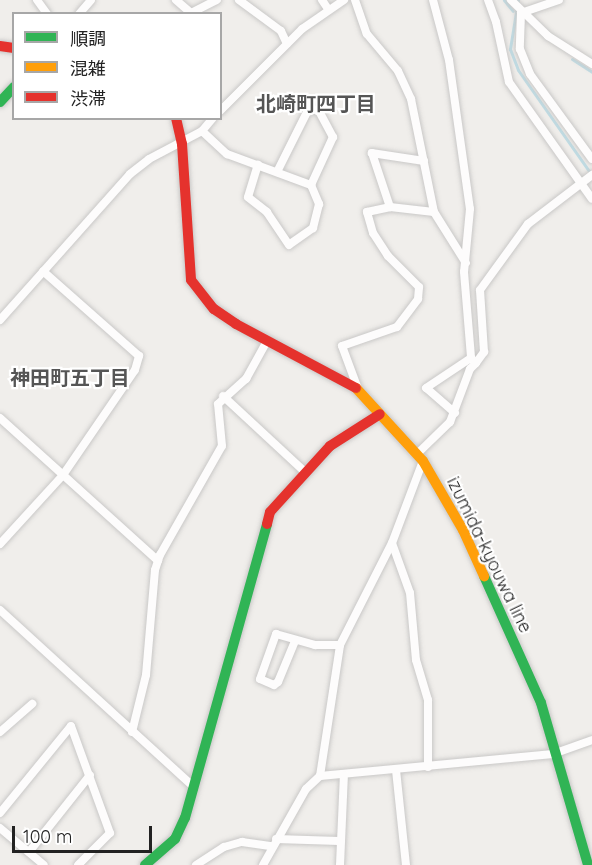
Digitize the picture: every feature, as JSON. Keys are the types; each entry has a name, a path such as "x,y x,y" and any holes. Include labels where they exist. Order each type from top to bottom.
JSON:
{"main road":[{"path":"0,102 12,89"},
{"name":"izumida-kyouwa line","path":"176,120 182,144 185,233 191,280 214,309 267,342 358,389 420,458 463,530 541,703 553,754 588,865"},
{"path":"145,865 175,839 193,786 270,512 304,471 330,446 370,417 380,414"}],"street":[{"path":"81,12 91,0"},
{"path":"176,0 190,12"},
{"path":"193,12 217,0"},
{"path":"238,0 280,31 287,44"},
{"path":"322,0 328,9"},
{"path":"222,109 287,44 328,9 344,0"},
{"path":"355,0 367,34 398,71 411,99 434,212 466,263"},
{"path":"263,865 306,789 320,776 340,645 392,543 420,458 455,413 473,360 466,263 470,209 449,60 433,0"},
{"path":"488,0 496,22 509,82 582,181 592,199"},
{"path":"521,13 559,0"},
{"path":"512,1 521,13 592,64"},
{"path":"521,13 520,49 530,74 592,159"},
{"path":"277,172 309,108 319,111 333,137 311,185"},
{"path":"0,320 130,174 148,159 182,144 202,131 211,120"},
{"path":"202,131 227,154 258,165 277,172 311,185 319,204 314,228 289,245 267,212 248,197 258,165"},
{"path":"390,207 372,153 424,161"},
{"path":"455,413 426,388 484,352 480,290 528,224 592,175"},
{"path":"358,389 342,346 397,327 418,299 419,287 388,256 373,233 367,212 390,207 434,212"},
{"path":"0,544 63,475 135,370 140,356 43,271"},
{"path":"132,732 146,675 158,561 222,446 218,404 223,396 246,379 267,342"},
{"path":"223,396 304,471"},
{"path":"0,418 158,561"},
{"path":"392,543 410,592 416,660 428,700 428,767"},
{"path":"0,610 193,786"},
{"path":"295,641 278,682 274,685 260,680 276,634 295,641 340,645"},
{"path":"0,732 32,704"},
{"path":"0,813 71,726 110,833 78,865"},
{"path":"320,776 553,754 592,740"},
{"path":"396,770 406,865"},
{"path":"28,852 90,775"},
{"path":"340,865 339,842 344,775"},
{"path":"0,828 44,865"},
{"path":"196,865 233,845 260,842 339,842"}],"waterway":[{"path":"504,0 513,11"},
{"path":"518,0 510,49 518,70 591,174"},
{"path":"572,59 592,72"}],"traffic: fast":[{"path":"0,102 12,89"},
{"path":"145,865 175,839 185,818 267,524"},
{"path":"484,576 541,703 588,865"}],"traffic: slow":[{"path":"356,388 423,461 463,530 484,576"}],"traffic: jam":[{"path":"0,46 12,48"},
{"path":"176,120 182,144 191,280 214,309 236,324 356,388"},
{"path":"267,524 270,512 330,446 380,414"}],"district":[{"name":"北崎町四丁目","path":"316,103"},
{"name":"神田町五丁目","path":"70,377"}]}
